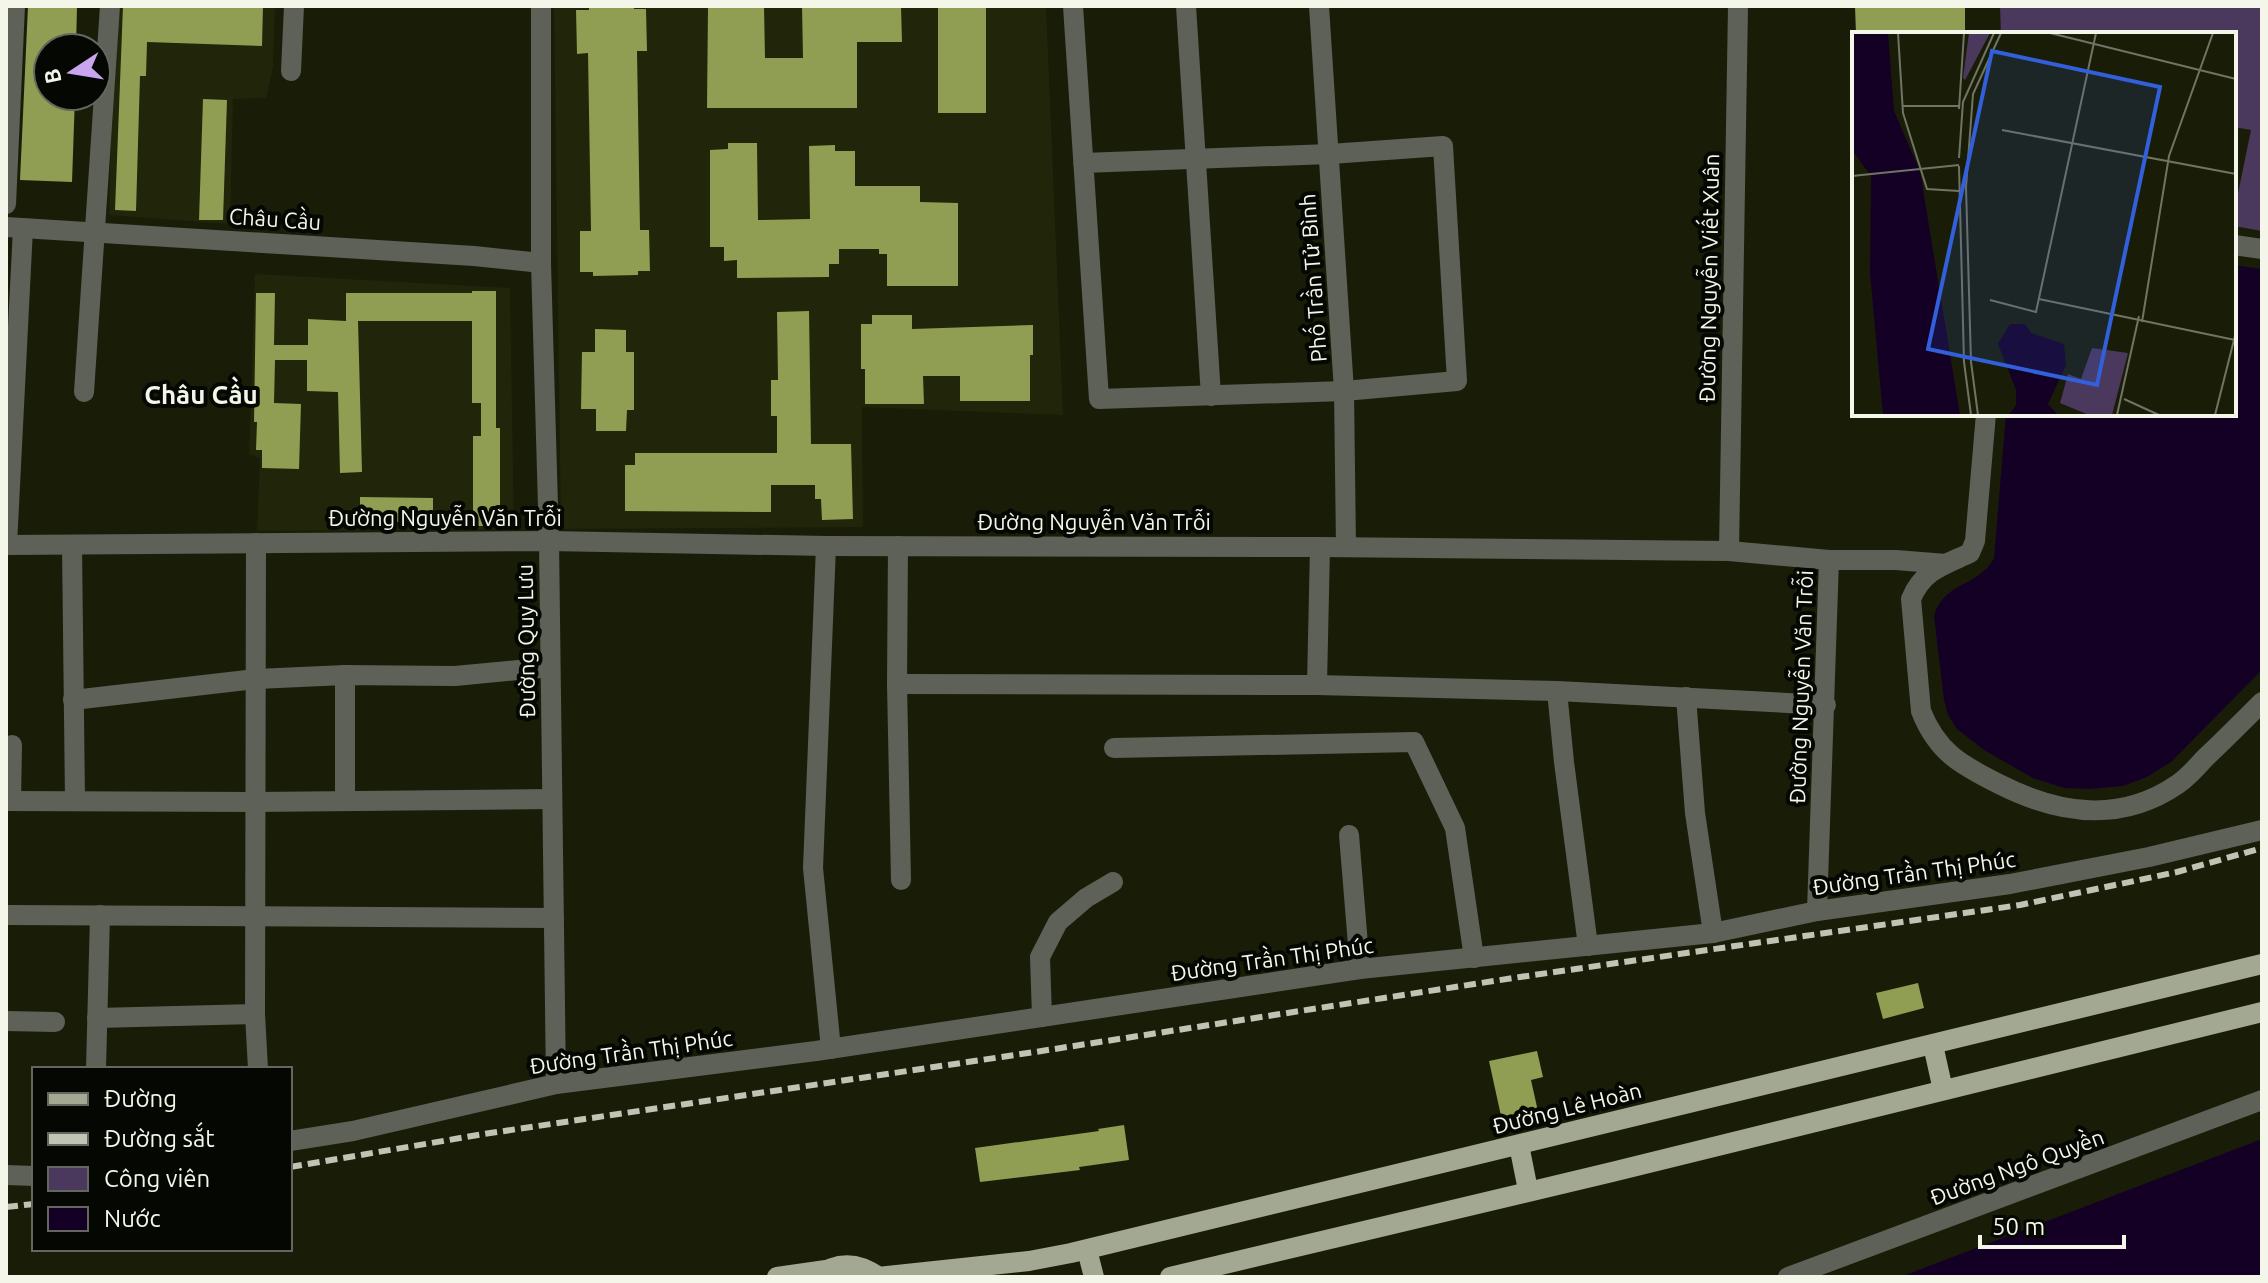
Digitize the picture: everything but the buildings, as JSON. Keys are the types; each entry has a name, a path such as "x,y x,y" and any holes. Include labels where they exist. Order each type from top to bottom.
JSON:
{"main road":[{"name":"Đường Lê Hoàn","path":"879,1277 1029,1261 1087,1250 2262,964"},
{"path":"1170,1277 2262,1012"},
{"path":"1933,1045 1943,1090"},
{"path":"1519,1145 1528,1190"},
{"path":"1087,1250 1094,1277"},
{"path":"777,1277 821,1273 839,1265 853,1265 879,1277"}],"street":[{"path":"6,204 15,6"},
{"path":"84,392 110,6"},
{"path":"291,71 294,6"},
{"name":"Đường Quy Lưu","path":"541,6 541,263 549,541 556,1084"},
{"path":"1073,6 1083,163 1099,399 1344,391 1457,381 1443,146 1330,154 1083,163"},
{"path":"1186,6 1211,396"},
{"name":"Phố Trần Tử Bình","path":"1319,6 1344,391 1346,547"},
{"name":"Đường Nguyễn Viết Xuân","path":"1729,551 1738,6"},
{"path":"7,545 14,227"},
{"name":"Châu Cầu","path":"14,227 474,256 541,263"},
{"path":"2236,245 2262,249"},
{"path":"1986,416 1975,541 1970,553 1930,572 1917,583 1911,599 1921,711 1938,742 1962,766 2028,799 2064,809 2100,810 2134,805 2181,782 2262,702"},
{"name":"Đường Nguyễn Văn Trỗi","path":"7,545 549,541 826,546 1346,547 1729,551 1829,560 1817,911"},
{"path":"256,543 255,1014 258,1067"},
{"path":"72,545 75,801"},
{"path":"826,546 813,868 831,1049"},
{"path":"898,546 901,880"},
{"path":"1317,685 1320,547"},
{"path":"1829,560 1946,564"},
{"path":"73,700 256,679 345,675 455,676 550,667"},
{"path":"345,675 345,801"},
{"path":"897,684 1317,685 1557,691 1826,705"},
{"path":"1557,691 1588,946"},
{"path":"1686,697 1695,813 1713,933"},
{"path":"1114,748 1414,742 1455,828 1474,958"},
{"path":"12,745 8,801 552,799"},
{"name":"Đường Trần Thị Phúc","path":"292,1141 353,1131 556,1084 831,1049 1360,969 1713,933 1817,911 2010,884 2149,857 2262,830"},
{"path":"1349,835 1360,969"},
{"path":"1042,1017 1040,957 1058,922 1086,898 1113,882"},
{"path":"6,915 554,918"},
{"path":"96,1067 100,915"},
{"path":"97,1018 255,1014"},
{"path":"6,1021 55,1022"},
{"name":"Đường Ngô Quyền","path":"1788,1277 2262,1100"},
{"path":"6,1175 32,1176"}],"shaded area":[{"path":"113,6 275,6 273,67 266,98 233,99 230,224 109,215"},
{"path":"554,6 1046,6 1063,415 862,407 863,527 561,529"},
{"path":"255,274 510,288 514,529 257,531 260,458 249,454"}],"green space":[{"path":"2000,6 2262,6 2262,231 2236,226 2236,203 2251,130 2236,127 2236,32 2001,32"}],"water":[{"path":"2236,265 2262,269 2262,670 2171,762 2147,777 2123,786 2090,789 2064,788 2033,778 1984,750 1957,729 1948,715 1944,700 1934,616 1945,597 1980,574 1994,558 2006,416 2236,416"},
{"path":"2262,1139 2262,1277 1900,1277"}],"railway":[{"path":"292,1167 484,1134 1520,977 2020,905 2177,872 2262,848"},
{"path":"6,1207 32,1204"}],"district":[{"name":"Châu Cầu","path":"201,395"}]}
